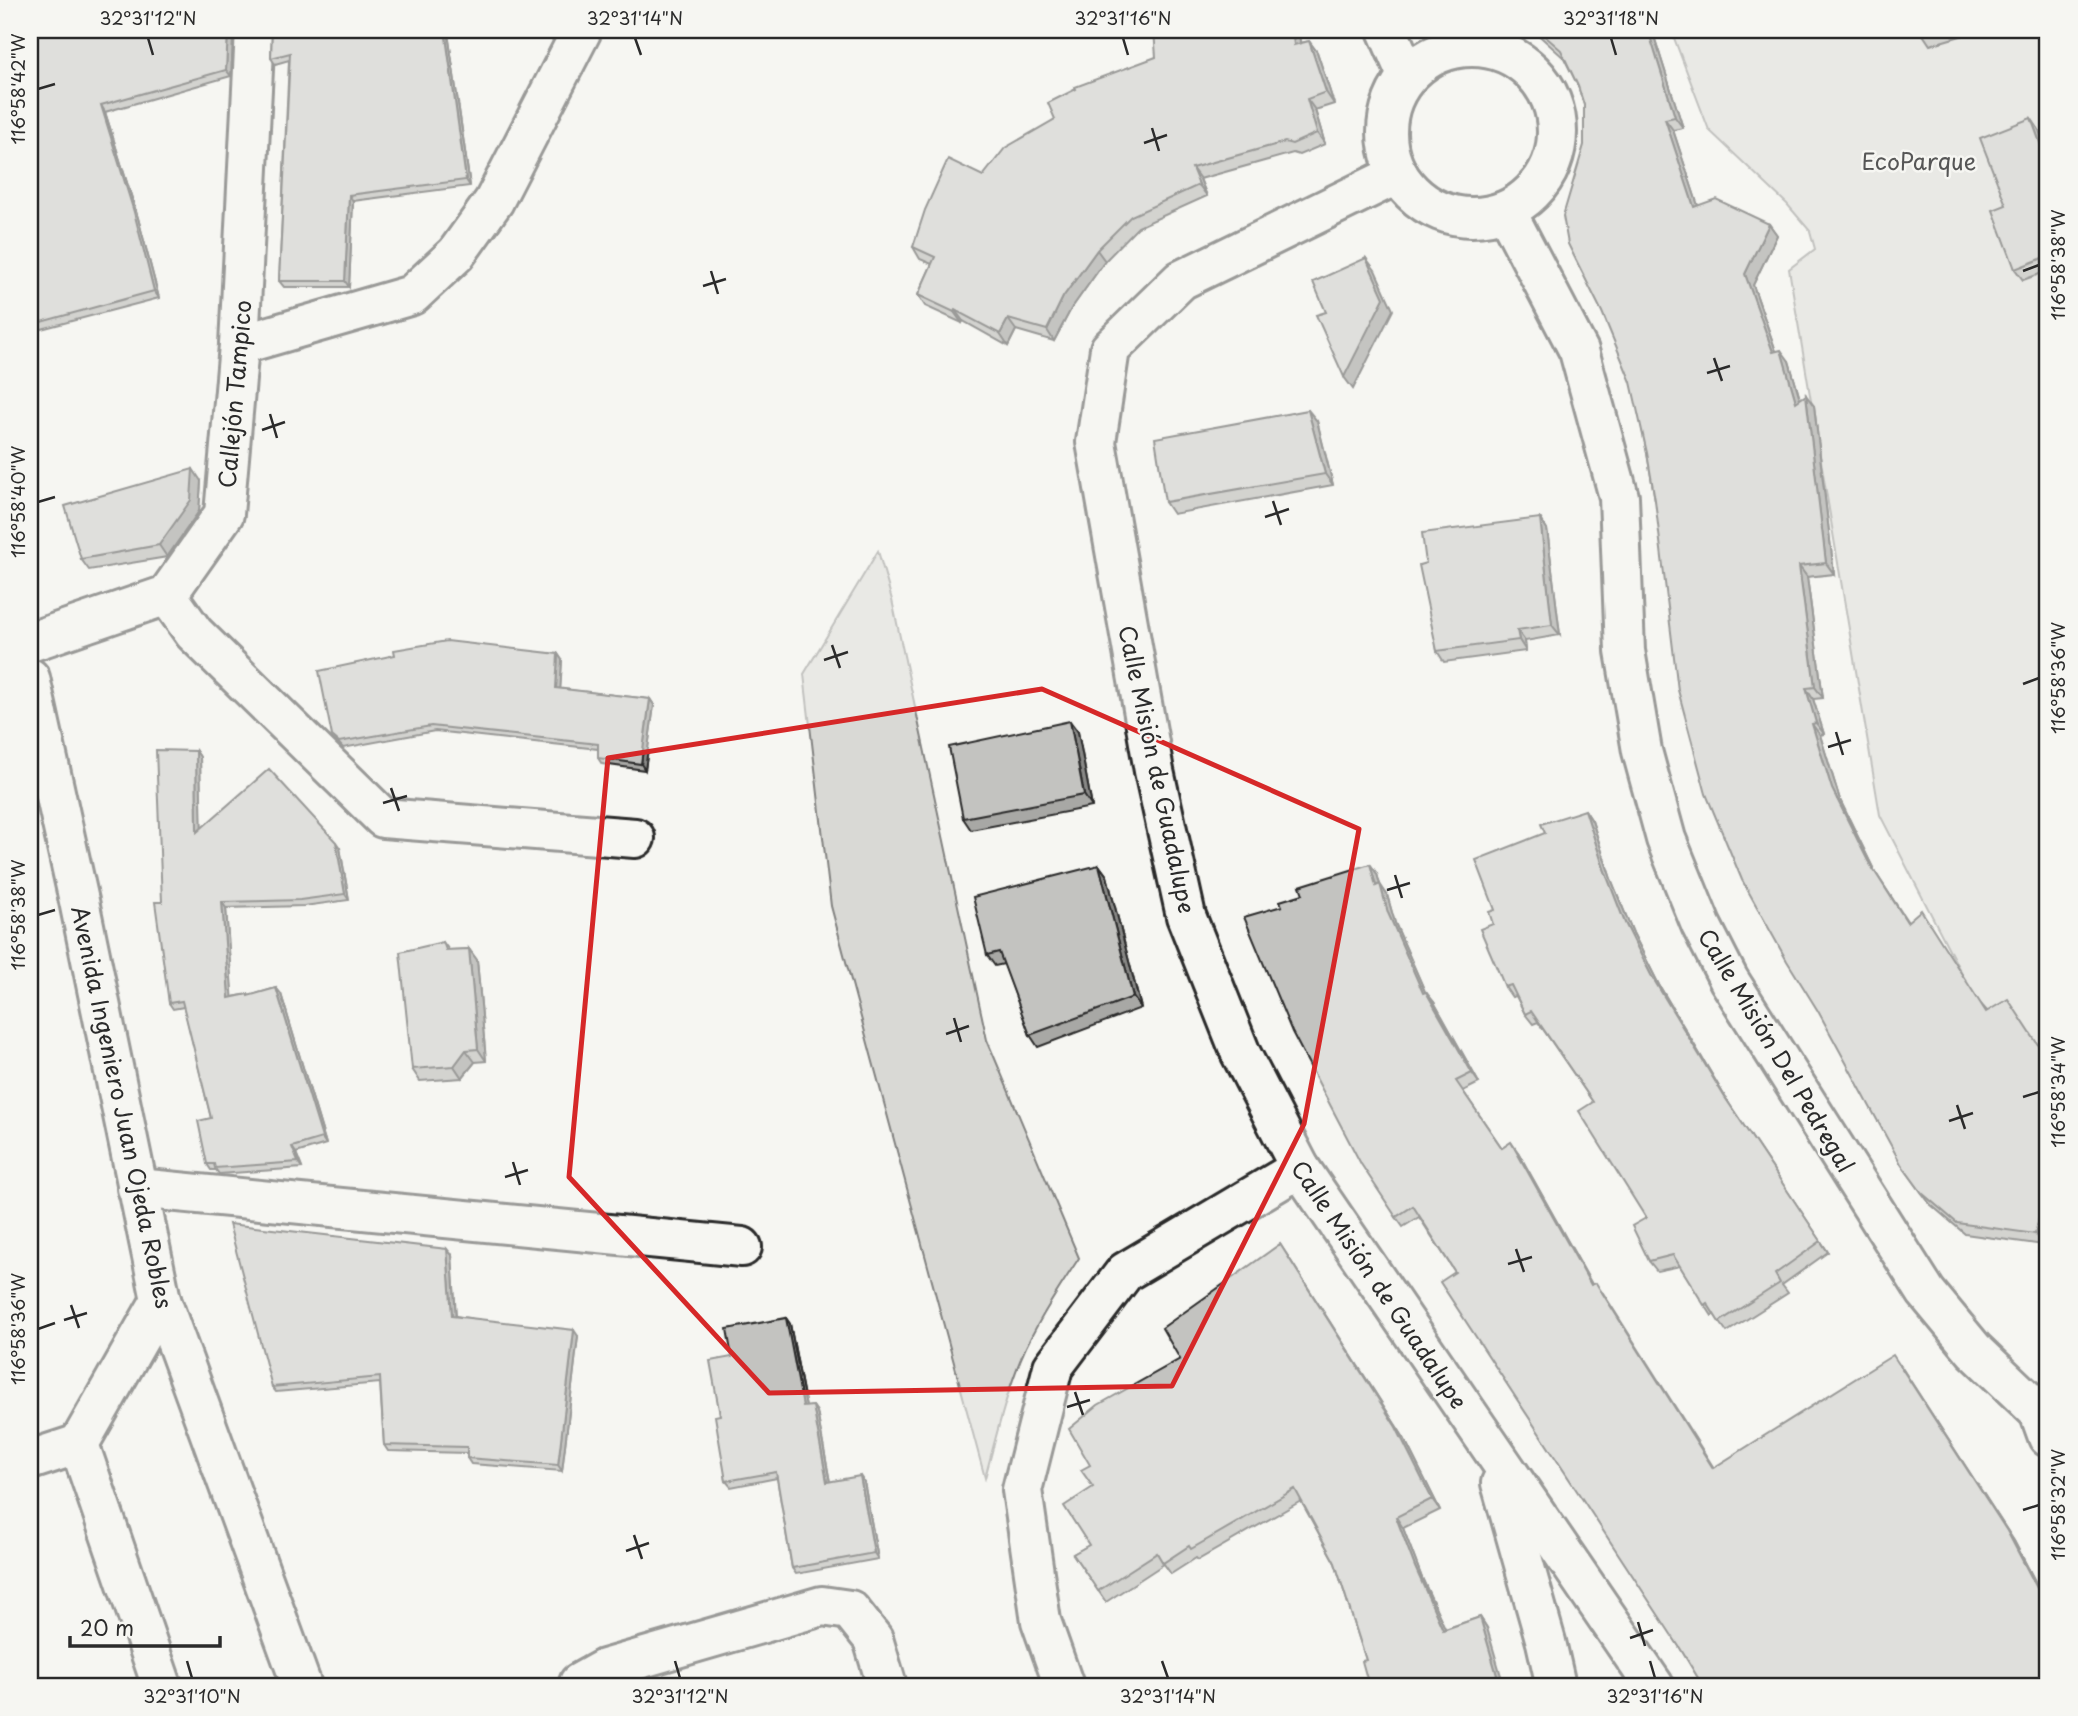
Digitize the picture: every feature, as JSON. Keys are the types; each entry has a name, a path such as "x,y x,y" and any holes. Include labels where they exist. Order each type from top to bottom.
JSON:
{"street":[{"name":"Callejón Tampico","path":"167,595 224,514 239,345 256,30"},
{"path":"239,345 412,295 456,254 494,201 582,30"},
{"path":"1388,30 1407,75"},
{"path":"1484,38 1514,56 1535,73 1550,96 1557,122 1556,149 1547,176 1530,196 1506,211 1482,217 1457,217 1434,209 1413,194 1398,174 1388,150 1387,124 1393,98 1407,75 1430,57 1484,38"},
{"name":"Calle Misión de Guadalupe","path":"1398,174 1181,280 1110,349 1096,442 1154,771 1186,916 1241,1054 1300,1168 1654,1686"},
{"name":"Calle Misión Del Pedregal","path":"1506,211 1579,351 1583,364 1619,497 1625,651 1642,751 1666,839 1701,925 1729,980 1926,1292 1974,1350 2039,1412 2048,1437"},
{"path":"30,642 167,595 194,633 383,818 635,838"},
{"name":"Avenida Ingeniero Juan Ojeda Robles","path":"30,678 161,1300 302,1686"},
{"path":"1064,1686 1041,1621 1022,1490 1053,1367 1125,1272 1300,1168"},
{"path":"136,1188 742,1247"},
{"path":"30,1461 79,1444 161,1300"},
{"path":"79,1444 162,1686"},
{"name":"Calle Misión de Guadalupe","path":"1492,1450 1556,1686"},
{"path":"578,1686 604,1669 822,1606 850,1610 873,1639 887,1686"}],"highlighted area":[{"path":"1042,689 1359,829 1304,1124 1172,1386 769,1393 569,1177 608,758"}],"green space":[{"name":"EcoParque","path":"1671,30 2048,30 2048,1060 1988,1025 1880,815 1789,269 1815,249 1810,231 1787,204 1709,130"},
{"path":"878,551 892,600 987,1040 1079,1258 1038,1324 1019,1363 985,1478 831,906 804,674"}],"building":[{"path":"30,30 228,30 226,70 101,105 134,212 154,291 30,325"},
{"path":"272,30 445,30 466,180 349,195 345,281 279,281 290,53 271,58"},
{"path":"1154,30 1292,30 1294,45 1309,41 1326,92 1307,99 1317,133 1292,144 1285,142 1192,168 1199,185 1131,216 1097,250 1063,297 1047,330 1008,319 1000,334 955,310 954,312 918,295 935,257 913,247 925,210 948,159 983,176 1005,148 1055,119 1048,103 1076,89 1075,87 1156,57"},
{"path":"1538,30 1648,30 1675,117 1665,119 1694,207 1716,199 1769,224 1745,274 1773,352 1781,350 1796,402 1806,395 1826,563 1799,566 1815,687 1806,688 1816,723 1812,724 1832,789 1868,861 1907,922 1921,910 1986,1012 2008,999 2048,1060 2048,1221 2039,1218 2035,1234 1957,1223 1922,1193 1901,1164 1818,1011 1742,880 1706,794 1678,690 1655,500 1631,382 1602,312 1568,244 1563,216 1584,145 1584,105 1561,50"},
{"path":"2031,118 2048,165 2048,256 2015,269 1993,210 2006,205 1980,138"},
{"path":"1366,258 1384,298 1344,377 1316,315 1326,312 1313,282"},
{"path":"1308,410 1325,474 1165,502 1155,438"},
{"path":"193,469 191,500 159,545 81,559 65,506"},
{"path":"1540,518 1552,625 1517,630 1519,640 1437,651 1419,565 1426,563 1422,533"},
{"path":"447,641 558,654 556,688 650,699 641,764 598,758 598,744 431,726 339,742 332,736 319,671 395,655 394,650"},
{"path":"1070,721 1084,795 963,818 949,747"},
{"path":"156,750 196,751 197,832 269,769 336,842 345,894 300,900 222,902 229,998 276,988 322,1138 292,1147 298,1162 215,1168 214,1164 207,1164 198,1121 211,1118 182,1001 169,1003 155,902 162,902"},
{"path":"1585,810 1625,923 1651,975 1724,1096 1821,1241 1775,1274 1780,1283 1719,1322 1707,1303 1704,1305 1673,1255 1649,1261 1632,1226 1646,1218 1579,1111 1593,1102 1531,1011 1525,1014 1511,985 1505,987 1480,929 1493,924 1489,912 1495,910 1476,860 1545,833 1541,824"},
{"path":"1370,864 1376,886 1380,884 1388,913 1423,993 1426,992 1472,1073 1456,1081 1502,1148 1511,1142 1591,1285 1596,1283 1713,1468 1893,1355 2007,1531 2048,1609 2048,1685 2037,1686 2034,1681 2024,1686 1703,1686 1440,1282 1455,1272 1413,1206 1396,1217 1361,1164 1292,1032 1244,917 1282,906 1280,901 1303,894 1300,886"},
{"path":"1099,865 1133,997 1030,1035 999,952 987,955 973,897"},
{"path":"443,942 446,950 469,949 478,1049 466,1050 454,1066 412,1069 400,952"},
{"path":"229,1224 447,1249 452,1316 574,1330 558,1465 467,1458 467,1447 384,1445 380,1377 272,1387"},
{"path":"1280,1244 1396,1427 1432,1499 1396,1517 1443,1630 1480,1617 1500,1686 1369,1686 1362,1661 1366,1660 1335,1563 1295,1489 1191,1549 1189,1546 1163,1563 1157,1553 1098,1591 1073,1554 1089,1545 1064,1506 1093,1487 1081,1470 1090,1465 1069,1429 1098,1405 1180,1359 1162,1328"},
{"path":"786,1318 803,1407 813,1406 827,1482 860,1476 874,1553 792,1568 776,1472 726,1481 715,1416 720,1415 710,1361 732,1357 727,1329"}]}
